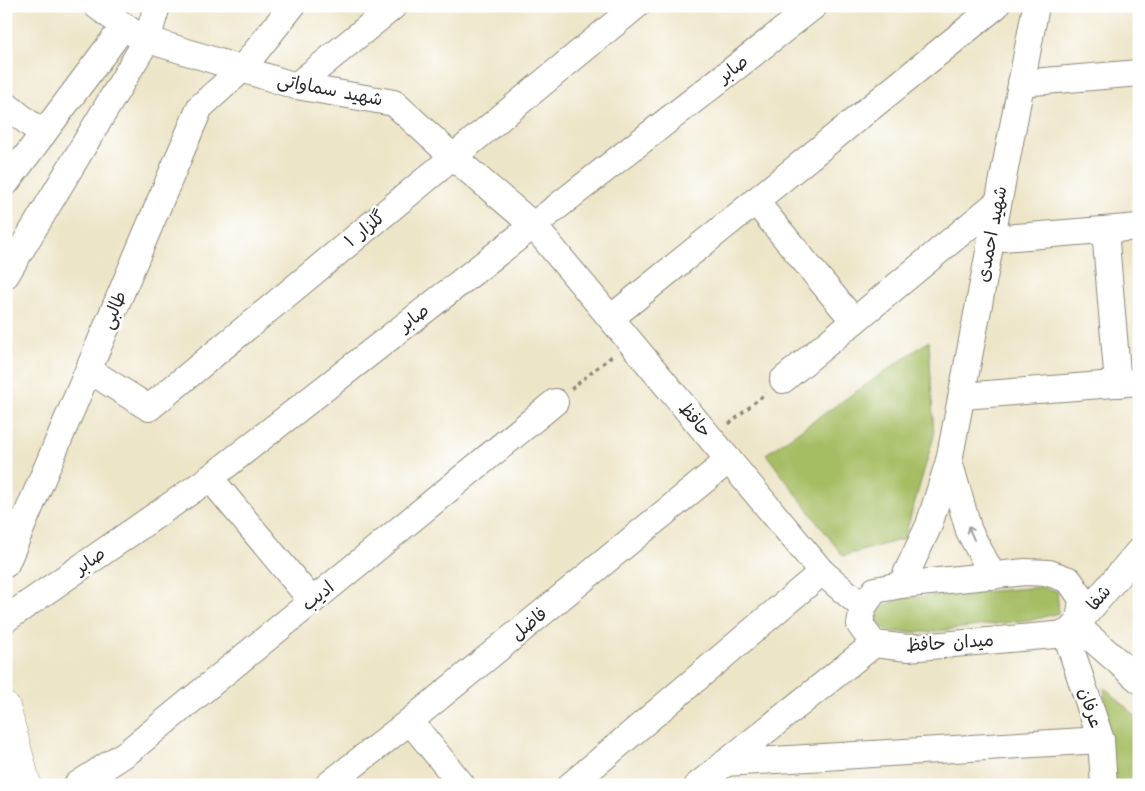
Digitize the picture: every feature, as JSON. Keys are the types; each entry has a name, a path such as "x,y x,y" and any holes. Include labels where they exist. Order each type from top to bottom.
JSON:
{"main road":[{"path":"6,707 27,785"}],"street":[{"name":"شهید سماواتی","path":"97,6 139,37 147,40 296,86 394,103 453,157 534,225"},
{"path":"6,275 147,40 157,6"},
{"name":"طالبی","path":"6,564 200,107 241,70 292,6"},
{"path":"296,86 394,6"},
{"name":"گلزار ۱","path":"89,370 148,408 636,6"},
{"name":"صابر","path":"6,619 210,478 814,6"},
{"path":"611,318 996,6"},
{"name":"شهید احمدی","path":"901,585 929,525 949,461 963,396 1036,6"},
{"path":"6,184 124,26"},
{"path":"1021,82 1139,73"},
{"path":"6,105 43,134"},
{"path":"756,201 854,321"},
{"path":"782,380 998,202"},
{"name":"حافظ","path":"534,225 822,572 863,607"},
{"path":"991,239 1139,227"},
{"path":"963,396 1128,383 1105,230"},
{"name":"ادیب","path":"77,785 128,752 556,402"},
{"name":"فاضل","path":"328,785 410,721 729,460"},
{"path":"949,461 969,531 993,576"},
{"path":"210,478 312,601"},
{"name":"شفا","path":"1074,627 1139,551"},
{"path":"571,785 822,572"},
{"path":"698,785 874,644 860,624 863,607 875,590 901,585 1025,572 1049,573 1069,580 1082,600 1074,627 1139,680"},
{"name":"میدان حافظ","path":"874,644 908,648 1074,627"},
{"name":"عرفان","path":"1074,627 1101,740 1104,785"},
{"path":"410,721 462,785"},
{"path":"725,762 1101,740"}],"path":[{"path":"556,402 630,341"},
{"path":"711,439 782,380"}],"green space":[{"path":"929,341 934,436 904,539 843,556 766,454"},
{"path":"1041,587 1057,591 1059,613 1036,619 929,632 889,632 877,623 879,608 903,598"},
{"path":"1104,687 1137,717 1139,785 1111,785"}]}
